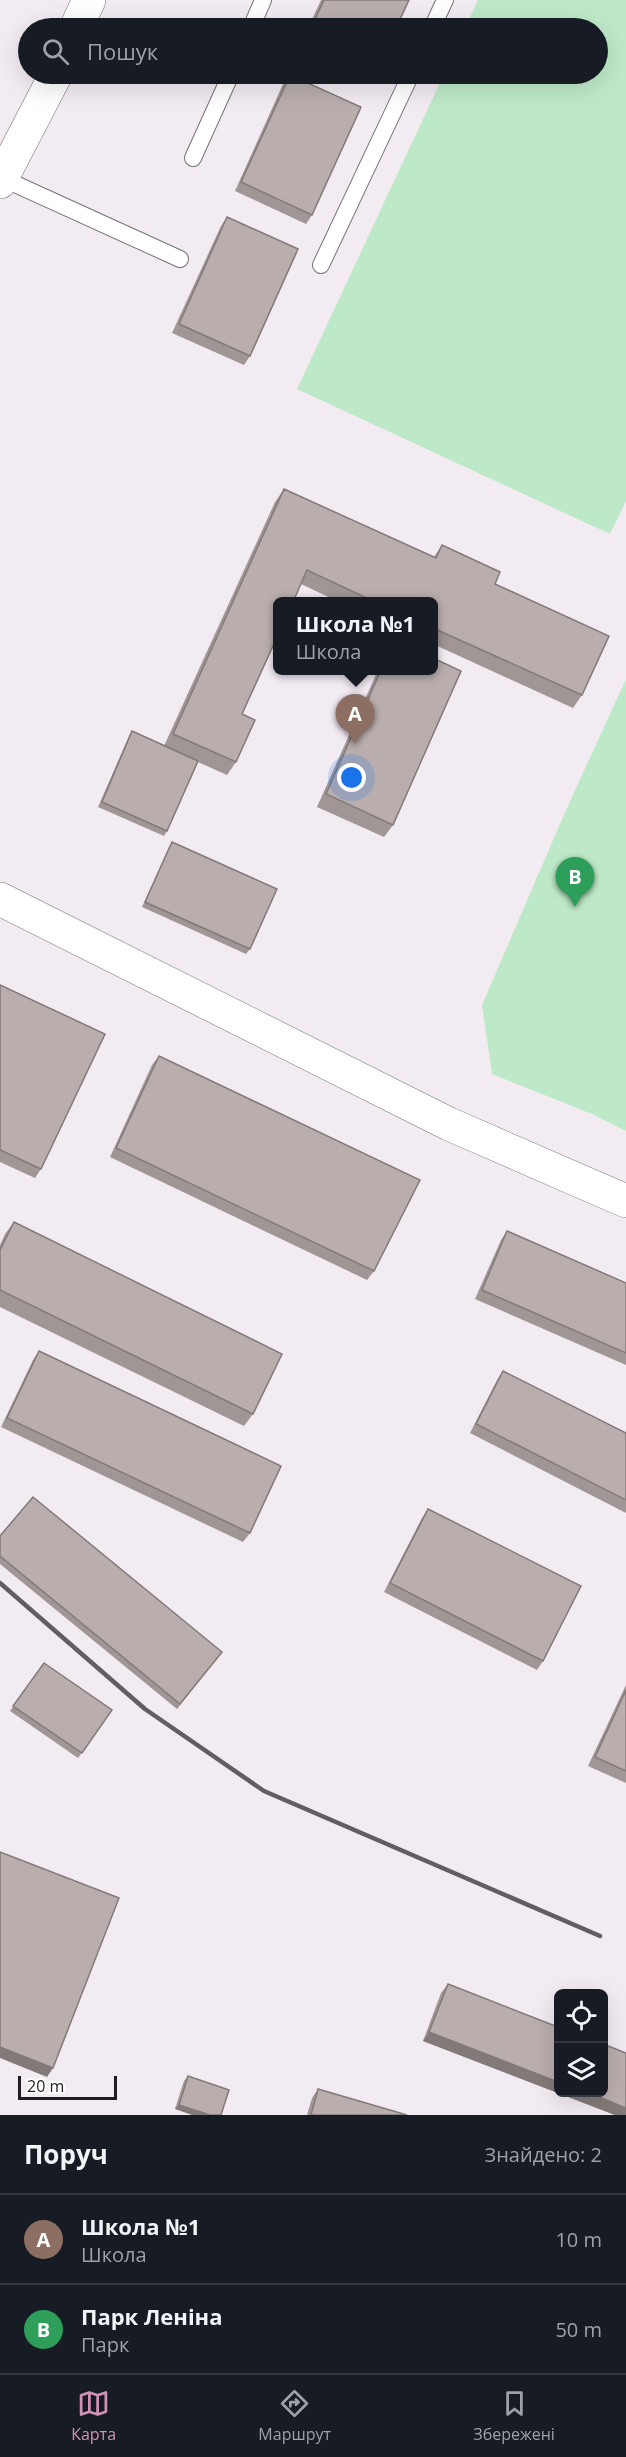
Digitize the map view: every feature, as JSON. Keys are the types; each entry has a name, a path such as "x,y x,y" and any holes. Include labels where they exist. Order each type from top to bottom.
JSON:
{"street":[{"path":"81,18 89,0"},
{"path":"1,180 51,84"},
{"path":"0,899 449,1124 626,1201"}],"lane":[{"path":"255,18 263,0"},
{"path":"437,18 445,0"},
{"path":"194,158 227,84"},
{"path":"321,266 406,84"},
{"path":"1,180 180,259"}],"green space":[{"path":"478,0 626,0 626,501 610,534 297,389 439,84 608,84 608,18 470,18"},
{"path":"626,679 626,1131 592,1114 492,1074 482,1005 566,810"}],"building":[{"path":"324,0 409,0 401,18 316,18"},
{"path":"286,84 310,84 361,107 312,215 241,182"},
{"path":"227,217 298,249 250,356 179,324"},
{"path":"284,489 436,558 442,545 500,572 495,584 609,636 582,695 438,630 438,597 364,597 307,570 295,597 273,597 273,646 242,714 255,720 236,762 173,734"},
{"path":"438,660 461,671 393,825 326,794 379,675 438,675"},
{"path":"132,731 198,761 167,831 102,802"},
{"path":"172,842 277,889 250,949 145,902"},
{"path":"0,985 105,1034 41,1169 0,1150"},
{"path":"159,1056 420,1180 374,1271 116,1148"},
{"path":"14,1222 282,1354 253,1414 0,1290 0,1250"},
{"path":"507,1231 626,1283 626,1353 482,1290"},
{"path":"39,1351 281,1466 250,1533 7,1418"},
{"path":"503,1371 626,1433 626,1500 476,1424"},
{"path":"33,1497 222,1652 180,1704 0,1556 0,1536"},
{"path":"428,1509 581,1586 543,1661 390,1583"},
{"path":"44,1663 112,1710 82,1753 13,1706"},
{"path":"626,1690 626,1771 595,1757"},
{"path":"0,1852 119,1898 53,2068 0,2047"},
{"path":"448,1984 554,2025 554,2080 429,2032"},
{"path":"608,2046 626,2053 626,2108 599,2097 608,2097"},
{"path":"188,2076 229,2090 221,2115 210,2115 179,2105"},
{"path":"318,2089 407,2115 311,2115"}],"railway":[{"path":"0,1583 145,1709 264,1791 600,1936"}],"place":[{"name":"Школа №1","path":"355,744"},
{"name":"Парк Леніна","path":"575,907"}]}
